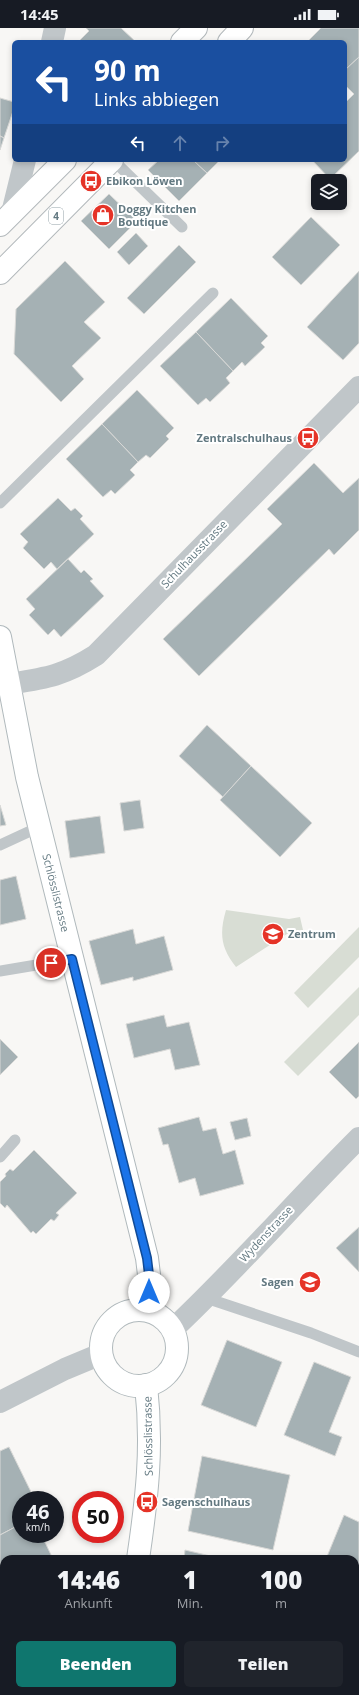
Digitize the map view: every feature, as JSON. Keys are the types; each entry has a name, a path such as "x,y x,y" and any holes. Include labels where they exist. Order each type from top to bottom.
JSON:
{"main road":[{"path":"184,40 196,28"},
{"path":"230,40 242,28"},
{"path":"6,219 63,162"},
{"name":"4","path":"0,272 110,162"},
{"name":"Schlösslistrasse","path":"0,637 8,684 39,827 147,1258 150,1283 146,1310"},
{"path":"131,1310 146,1310 157,1314 166,1321 172,1330 176,1343 175,1357 170,1370 159,1380 146,1385 134,1385 122,1382 112,1375 105,1366 101,1354 101,1340 107,1326 118,1316 131,1310"},
{"name":"Schlösslistrasse","path":"139,1555 149,1481 150,1424 146,1385"}],"street":[{"path":"52,40 55,28"},
{"path":"6,219 23,162"},
{"name":"Schulhausstrasse","path":"8,684 50,678 74,669 96,656 359,387"},
{"name":"Wydenstrasse","path":"172,1330 206,1298 324,1172 359,1138"},
{"path":"0,1402 65,1368 101,1354"}],"lane":[{"path":"114,162 182,227"},
{"path":"0,503 213,293"},
{"path":"0,845 39,827"},
{"path":"0,971 72,959"},
{"path":"0,1157 15,1140"},
{"path":"206,1298 311,1333 359,1352"}],"shaded area":[{"path":"226,910 289,919 300,917 303,930 290,932 236,967 224,947 222,926"},
{"path":"359,927 359,957 308,1008 294,993"},
{"path":"359,987 359,1015 298,1076 284,1062"}],"building":[{"path":"86,28 121,28 134,40 80,40 89,31"},
{"path":"321,28 359,28 359,57 347,68 347,40 309,40"},
{"path":"359,57 359,151 335,174 325,174 314,162 347,162 347,101 354,94 347,87 347,68"},
{"path":"0,98 12,101 12,114 4,138 0,136"},
{"path":"0,136 4,138 0,150"},
{"path":"157,162 195,162 207,173 179,201 148,170"},
{"path":"195,162 218,162 207,173"},
{"path":"109,194 137,221 109,249 81,221"},
{"path":"311,217 340,245 301,285 272,257"},
{"path":"136,233 148,246 129,265 117,252"},
{"path":"179,245 196,262 144,314 127,298"},
{"path":"65,261 105,302 84,322 101,338 72,366 84,379 61,402 14,354 16,309"},
{"path":"359,271 359,343 343,360 307,327"},
{"path":"231,298 268,336 261,343 265,347 245,366 242,362 233,371 196,332"},
{"path":"196,332 233,371 226,378 230,383 210,402 206,398 198,405 160,366"},
{"path":"137,390 174,428 166,436 169,439 150,458 146,455 138,462 102,424"},
{"path":"102,424 138,462 130,470 135,475 115,494 111,490 103,497 66,459"},
{"path":"314,463 343,493 359,478 359,530 334,555 329,549 199,676 163,639 282,524 267,509"},
{"path":"58,498 71,511 75,508 83,516 80,519 94,534 57,569 51,562 44,569 23,548 28,542 20,534"},
{"path":"68,559 81,573 84,570 93,579 90,581 104,596 61,637 54,629 48,635 29,615 35,609 26,599"},
{"path":"207,725 251,766 223,797 179,756"},
{"path":"251,766 312,823 280,857 220,800"},
{"path":"140,800 144,828 124,831 120,803"},
{"path":"0,805 6,825 0,826"},
{"path":"100,816 105,853 70,858 65,821"},
{"path":"16,876 26,919 0,925 0,880"},
{"path":"133,929 136,944 164,936 173,970 133,981 133,977 101,985 89,941"},
{"path":"164,1015 167,1027 189,1022 200,1065 175,1070 170,1049 134,1058 126,1024"},
{"path":"0,1039 18,1057 0,1075"},
{"path":"359,1042 359,1096 356,1099 329,1072"},
{"path":"199,1117 203,1131 216,1128 223,1154 235,1150 244,1184 200,1196 195,1178 179,1183 168,1144 163,1145 158,1128"},
{"path":"247,1118 251,1136 235,1140 230,1122"},
{"path":"34,1150 77,1193 56,1213 59,1215 54,1221 51,1219 36,1234 33,1231 31,1233 7,1205 5,1208 0,1203 0,1182 6,1176 5,1174 10,1169 13,1171"},
{"path":"359,1227 359,1272 336,1248"},
{"path":"227,1340 282,1362 256,1427 201,1405"},
{"path":"314,1362 351,1377 329,1432 342,1437 335,1456 284,1435"},
{"path":"9,1447 31,1491 12,1491 12,1529 0,1535 0,1451"},
{"path":"202,1456 290,1475 273,1550 188,1531"},
{"path":"344,1515 359,1522 359,1555 328,1555"},
{"path":"12,1529 12,1543 45,1543 51,1555 0,1555 0,1535"},
{"path":"185,1550 206,1555 184,1555"}],"place":[{"name":"Ebikon Löwen","path":"91,181"},
{"name":"Doggy Kitchen Boutique","path":"103,215"},
{"name":"Zentralschulhaus","path":"308,438"},
{"name":"Zentrum","path":"273,934"},
{"name":"Sagen","path":"310,1282"},
{"name":"Sagenschulhaus","path":"147,1502"}],"route":[{"path":"51,963 72,959 147,1258 150,1283 149,1292"}]}
